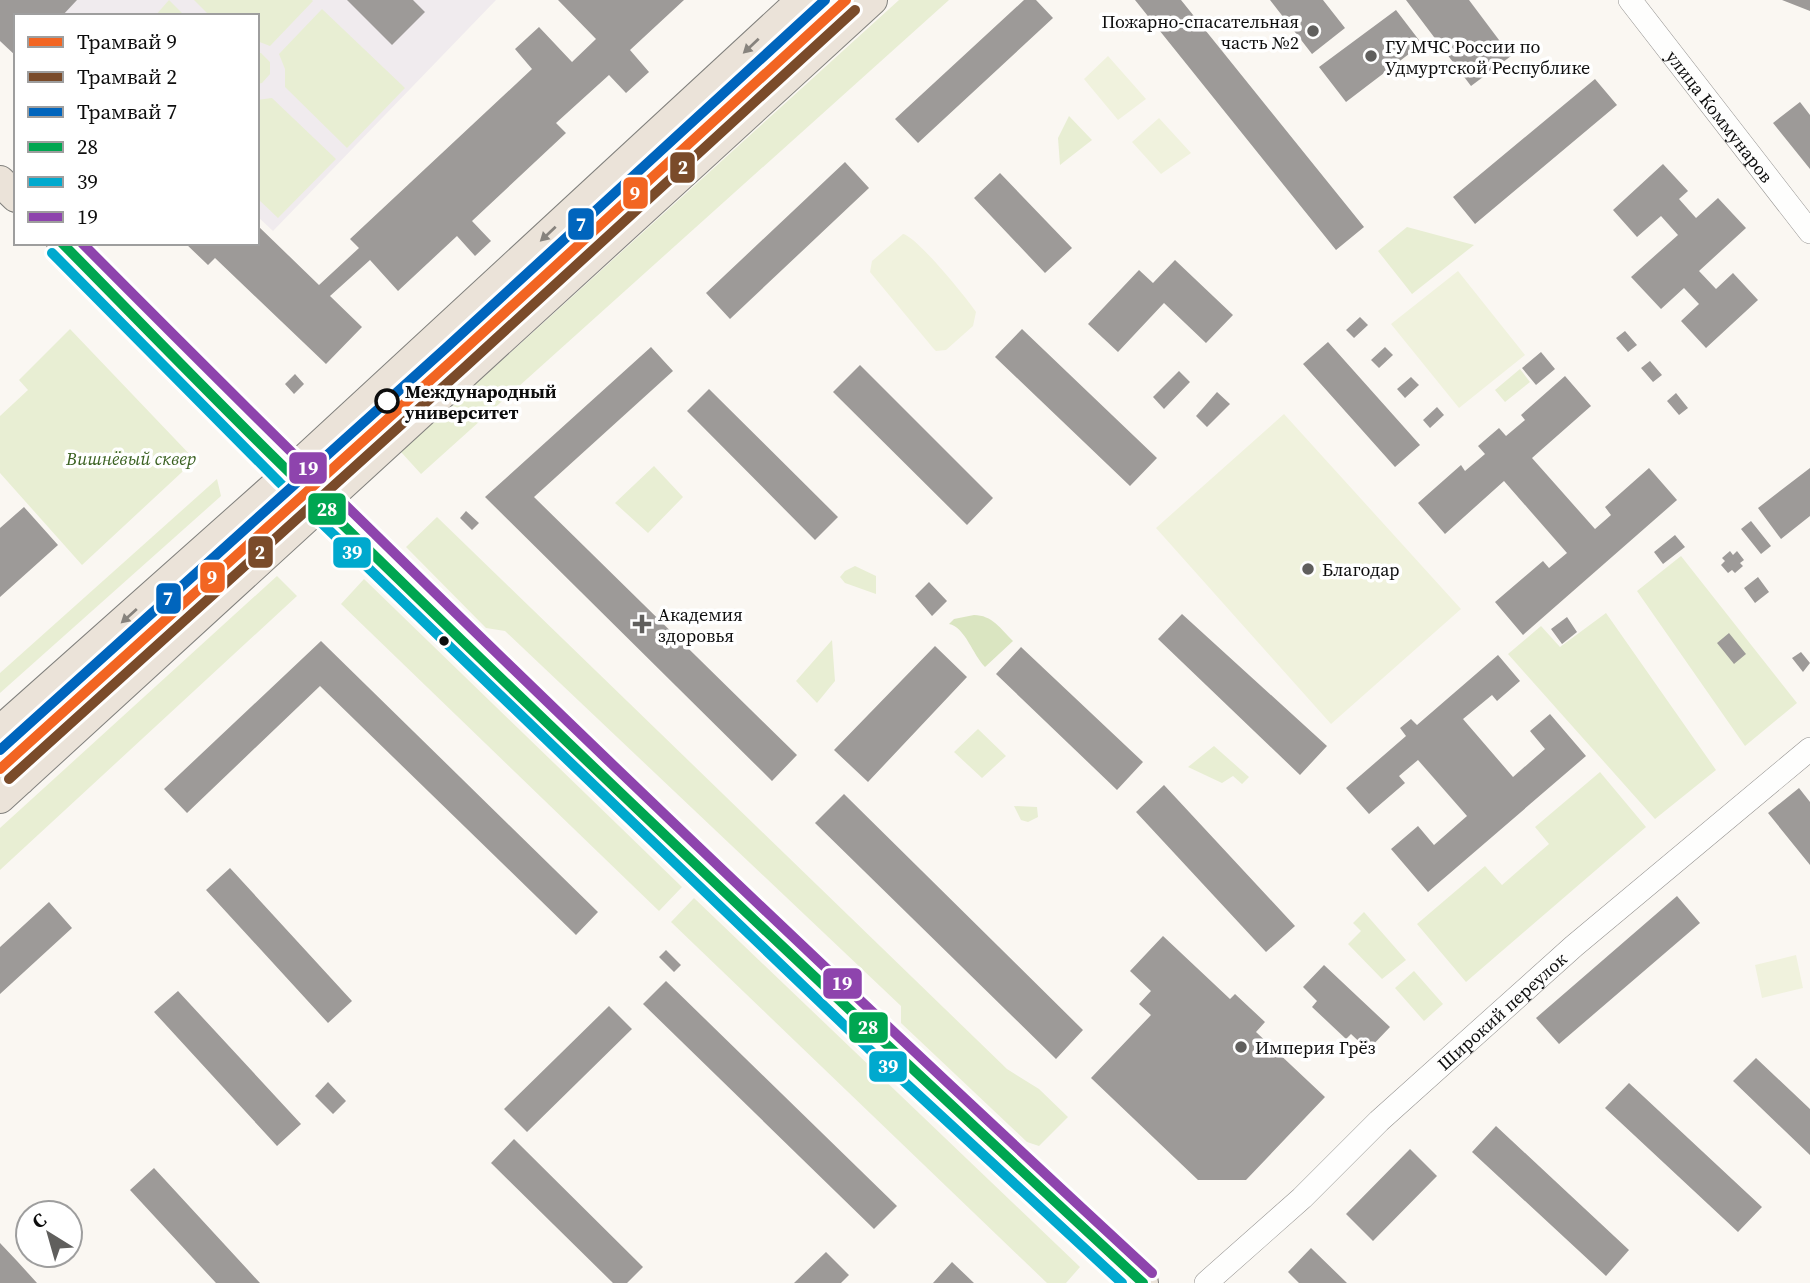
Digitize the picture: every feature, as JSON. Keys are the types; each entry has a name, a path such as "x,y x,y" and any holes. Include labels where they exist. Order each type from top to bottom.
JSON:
{"main road":[{"path":"0,731 290,473 802,0"},
{"path":"0,757 10,789 872,0"},
{"path":"0,181 14,195"},
{"path":"576,209 607,243"},
{"path":"64,245 290,473 881,1041 1143,1283"}],"street":[{"name":"улица Коммунаров","path":"1630,0 1810,232"},
{"name":"Широкий переулок","path":"1206,1283 1301,1198 1379,1121 1564,955 1810,749"}],"shaded area":[{"path":"0,0 496,0 273,231 259,218 259,14 14,14 14,54 0,41"}],"green space":[{"path":"169,0 183,14 157,14"},
{"path":"194,0 313,1 270,46 259,42 259,14 208,14"},
{"path":"899,0 949,0 421,474 401,452"},
{"path":"322,9 405,88 347,148 285,87 285,69 279,54"},
{"path":"259,53 270,62 270,74 259,84"},
{"path":"1108,56 1146,99 1118,120 1084,79"},
{"path":"272,98 336,159 278,218 259,200 259,100"},
{"path":"1069,116 1092,140 1060,165 1058,138"},
{"path":"1159,118 1191,153 1161,174 1132,142"},
{"path":"1407,227 1474,245 1412,294 1378,251"},
{"path":"903,234 929,255 976,312 973,326 946,350 936,351 933,348 870,272 872,261"},
{"path":"1458,271 1525,355 1459,408 1391,324"},
{"name":"Вишнёвый сквер","path":"70,329 195,460 82,565 0,473 0,416 28,390 19,380"},
{"path":"1520,369 1530,382 1505,402 1495,390"},
{"name":"Благодар","path":"1284,414 1461,609 1331,724 1156,528"},
{"path":"654,466 683,497 648,533 615,503"},
{"path":"217,479 221,496 0,693 0,673"},
{"path":"437,517 1007,1069 1039,1089 1068,1117 1039,1146 1027,1142 901,1023 901,1006 505,631 486,628 406,547"},
{"path":"1681,556 1797,703 1745,746 1637,591"},
{"path":"855,566 876,576 876,594 845,583 840,577"},
{"path":"277,576 297,596 0,870 0,828"},
{"path":"364,579 682,887 659,911 341,604"},
{"path":"1606,613 1716,770 1655,819 1508,654 1541,626 1560,647"},
{"path":"974,615 991,620 1013,641 985,667 960,630 949,624 954,619"},
{"path":"832,640 835,681 817,703 796,681"},
{"path":"978,729 1006,756 982,778 954,752"},
{"path":"1214,746 1249,777 1242,784 1233,776 1222,783 1188,767"},
{"path":"1600,772 1646,827 1466,982 1417,924 1485,866 1502,885 1549,844 1535,827"},
{"path":"1014,806 1037,807 1038,817 1028,822 1021,820"},
{"path":"694,898 1080,1267 1066,1283 1047,1283 671,922"},
{"path":"1364,912 1406,960 1382,979 1348,944 1361,931 1353,923"},
{"path":"1796,955 1803,988 1762,998 1755,965"},
{"path":"1414,971 1443,1004 1424,1021 1395,988"}],"building":[{"path":"0,0 77,0 64,14 14,14 14,54 0,41"},
{"path":"347,0 413,0 425,12 392,45"},
{"path":"558,0 684,0 630,50 649,72 626,93 609,75 556,123 566,133 472,221 491,241 475,256 457,236 398,291 370,260 330,296 362,327 326,364 215,258 208,265 187,245 259,245 259,227 319,285 359,248 350,239 532,69 515,49 539,27 572,62 596,39"},
{"path":"1024,0 1036,0 1053,18 918,143 895,119"},
{"path":"1135,0 1181,0 1364,227 1336,250"},
{"path":"1270,0 1323,0 1345,28 1312,54"},
{"path":"1406,0 1469,0 1511,56 1471,86"},
{"path":"1782,0 1810,0 1810,11"},
{"name":"ГУ МЧС России по Удмуртской Республике","path":"1396,10 1422,44 1346,102 1319,67"},
{"path":"1595,79 1617,105 1475,224 1453,197"},
{"path":"1800,102 1810,115 1810,169 1773,123"},
{"path":"845,162 869,188 730,319 706,293"},
{"path":"1663,164 1688,191 1679,199 1696,218 1718,198 1746,228 1699,271 1716,289 1733,273 1758,300 1706,348 1681,321 1699,304 1684,288 1661,309 1631,277 1678,235 1661,216 1637,237 1613,210"},
{"path":"1000,173 1072,248 1045,273 974,198"},
{"path":"1175,260 1233,315 1206,343 1164,303 1118,352 1088,324 1139,270 1153,283"},
{"path":"1360,317 1368,325 1354,338 1346,330"},
{"path":"1022,329 1157,458 1130,486 995,357"},
{"path":"1625,331 1637,345 1628,352 1616,338"},
{"path":"1328,342 1420,445 1395,467 1303,364"},
{"path":"651,347 673,371 534,497 797,755 772,781 485,497"},
{"path":"1385,347 1393,355 1379,368 1371,360"},
{"path":"1541,352 1555,369 1536,385 1522,368"},
{"path":"1650,361 1662,375 1653,382 1641,368"},
{"path":"860,365 993,498 967,525 833,392"},
{"path":"1179,371 1190,382 1164,409 1153,397"},
{"path":"295,374 304,384 294,394 285,384"},
{"path":"1565,376 1591,406 1532,458 1595,529 1611,515 1605,507 1649,468 1677,500 1523,635 1495,602 1543,561 1549,568 1567,553 1504,481 1445,534 1418,503 1461,465 1465,471 1485,454 1478,446 1499,428 1506,436 1525,420 1521,415"},
{"path":"1411,377 1419,385 1405,398 1397,389"},
{"path":"709,389 838,517 815,540 687,411"},
{"path":"1217,392 1230,404 1207,427 1196,416"},
{"path":"1676,393 1688,408 1679,415 1667,401"},
{"path":"1437,407 1444,415 1430,428 1423,420"},
{"path":"1810,468 1810,516 1781,539 1758,508"},
{"path":"24,507 58,545 0,597 0,528"},
{"path":"466,511 479,523 472,530 460,518"},
{"path":"1751,521 1771,546 1761,554 1741,529"},
{"path":"1675,535 1685,547 1663,564 1654,552"},
{"path":"1730,551 1733,555 1737,551 1744,560 1740,563 1743,566 1735,573 1732,570 1728,573 1721,565 1725,561 1722,558"},
{"path":"1758,577 1769,592 1755,603 1744,588"},
{"path":"929,582 947,601 932,616 915,596"},
{"path":"1182,614 1327,746 1300,775 1158,639"},
{"path":"1567,617 1577,632 1562,644 1551,629"},
{"path":"1729,633 1746,654 1734,664 1717,643"},
{"path":"321,641 598,912 576,935 320,686 187,813 164,789"},
{"path":"935,646 967,677 868,782 834,750"},
{"path":"1021,647 1143,762 1117,790 996,674"},
{"path":"1801,652 1810,663 1803,672 1792,658"},
{"path":"1498,655 1520,681 1497,701 1492,695 1463,719 1513,777 1545,749 1530,731 1550,714 1586,756 1428,892 1391,849 1418,826 1434,845 1467,816 1418,760 1399,776 1405,783 1369,814 1346,788 1406,736 1400,728 1411,719 1417,725"},
{"path":"1164,785 1295,926 1266,952 1136,812"},
{"path":"1799,788 1810,802 1810,865 1768,813"},
{"path":"844,794 1083,1030 1056,1059 815,823"},
{"path":"230,868 352,1001 328,1023 206,890"},
{"path":"1677,896 1700,923 1559,1044 1536,1018"},
{"path":"49,902 72,928 0,994 0,947"},
{"path":"1163,936 1230,999 1235,994 1265,1022 1256,1032 1325,1097 1246,1180 1198,1180 1091,1078 1151,1015 1139,1004 1151,991 1130,971"},
{"path":"666,950 681,965 674,972 659,957"},
{"path":"1324,965 1390,1027 1368,1050 1351,1034 1346,1039 1312,1007 1317,1001 1303,987"},
{"path":"666,981 897,1206 874,1229 643,1004"},
{"path":"178,991 301,1124 277,1146 154,1012"},
{"path":"609,1006 632,1029 527,1132 504,1109"},
{"path":"1756,1058 1810,1109 1810,1155 1733,1081"},
{"path":"328,1082 346,1101 333,1114 315,1096"},
{"path":"1629,1083 1762,1207 1738,1232 1605,1108"},
{"path":"1496,1126 1629,1250 1606,1276 1472,1152"},
{"path":"514,1139 643,1267 627,1283 613,1283 491,1163"},
{"path":"1410,1149 1437,1176 1373,1241 1346,1214"},
{"path":"154,1168 260,1283 216,1283 130,1190"},
{"path":"0,1243 14,1258 14,1269 24,1269 37,1283 0,1283"},
{"path":"1311,1248 1347,1283 1299,1283 1288,1272"},
{"path":"826,1252 849,1275 841,1283 794,1283"},
{"path":"952,1262 974,1283 933,1283"}],"tram line":[{"name":"7","path":"0,750 446,348 825,0"},
{"name":"9","path":"0,769 846,0"},
{"name":"2","path":"9,779 855,10"}],"transit line":[{"name":"28","path":"64,245 261,445 607,780 1143,1283"},
{"name":"19","path":"84,245 345,505 612,764 1152,1273"},
{"name":"39","path":"52,253 280,483 553,746 871,1051 1122,1283"}],"place":[{"name":"Пожарно-спасательная часть №2","path":"1313,31"},
{"name":"ГУ МЧС России по Удмуртской Республике","path":"1371,56"},
{"name":"Международный университет","path":"387,401"},
{"name":"Благодар","path":"1308,569"},
{"name":"Академия здоровья","path":"642,624"},
{"name":"Империя Грёз","path":"1241,1047"}]}
